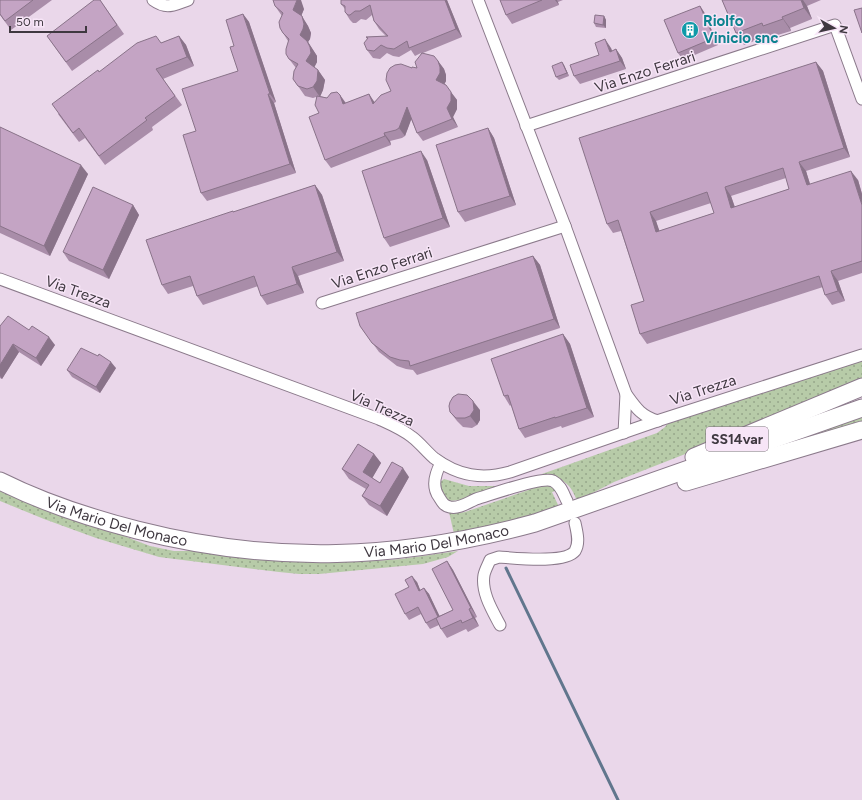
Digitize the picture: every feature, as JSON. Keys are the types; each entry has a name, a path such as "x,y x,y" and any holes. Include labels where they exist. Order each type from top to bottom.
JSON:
{"highway":[{"name":"SS14var","path":"615,496 667,468 862,387"},
{"name":"Via Mario Del Monaco","path":"0,481 50,503 86,516 151,534 250,551 308,554 374,552 458,542 535,524 862,408"},
{"name":"SS14var","path":"615,496 656,491 862,430"}],"street":[{"path":"153,0 170,7 188,0"},
{"path":"478,0 565,226 626,394 647,418 658,421"},
{"name":"Via Enzo Ferrari","path":"526,126 835,25 862,99"},
{"name":"Via Enzo Ferrari","path":"322,303 565,226"},
{"name":"Via Trezza","path":"0,278 379,419 411,436 441,463 452,469 475,476 490,476 510,472 658,421 862,355"},
{"path":"624,433 626,394"},
{"path":"635,406 638,419 636,429"},
{"path":"625,416 636,429"},
{"path":"441,463 434,477 434,486 437,495 444,504 449,507 458,507 535,481 546,480 553,481 560,486 567,500"},
{"path":"500,625 492,612 484,590 484,575 490,560 499,557 557,559 568,556 575,551 578,544 575,523"}],"green space":[{"path":"862,358 862,382 614,482 577,501 568,485 560,479 542,474 657,433 669,422"},
{"path":"862,417 862,426 756,455"},
{"path":"444,479 469,486 500,486 462,500 448,501 441,494 439,483"},
{"path":"549,484 559,490 552,492 559,507 532,517 454,534 449,512 465,512"},
{"path":"0,490 80,522 116,533 150,546 174,551 198,551 260,559 303,562 336,562 401,559 458,551 448,557 423,564 319,574 279,572 159,557 96,538 0,501"}],"building":[{"path":"0,0 33,0 5,21 0,14"},
{"path":"94,0 100,0 117,25 66,62 47,36"},
{"path":"273,0 297,0 293,10 302,16 304,24 300,35 307,41 311,53 306,61 318,70 317,81 313,87 307,89 298,86 293,79 294,71 298,64 289,59 286,54 289,39 280,28 279,22 283,13 275,6"},
{"path":"341,0 445,0 456,29 409,48 407,41 394,49 381,45 374,51 367,50 364,43 368,38 366,37 388,36 374,21 370,5 360,11 355,11 348,15 345,12 345,6 341,4"},
{"path":"500,0 542,0 506,15"},
{"path":"722,0 801,0 804,8 782,17 783,19 763,26 762,23 736,33"},
{"path":"700,6 714,38 678,53 664,20"},
{"path":"862,8 862,33 854,10"},
{"path":"243,14 270,94 268,94 290,164 201,193 183,135 196,131 182,89 238,71 230,47 234,46 226,20"},
{"path":"595,15 604,16 603,25 594,23"},
{"path":"156,36 161,43 179,36 187,57 156,69 175,96 145,118 147,120 99,156 79,128 73,133 52,104 98,70 99,72 137,43"},
{"path":"605,39 610,52 616,49 620,61 574,76 570,65 599,55 595,43"},
{"path":"422,53 434,56 438,61 440,73 436,80 446,85 451,92 451,101 447,108 452,119 417,133 407,107 399,128 396,130 384,133 385,136 325,160 309,117 319,113 315,105 317,96 327,98 331,93 337,92 340,95 343,104 369,94 373,104 381,95 391,91 386,80 387,73 390,68 401,64 412,68 417,68 415,62"},
{"path":"562,62 567,73 556,77 552,66"},
{"path":"816,62 844,148 799,162 807,185 851,171 862,205 862,261 831,271 838,291 825,295 819,276 640,334 631,305 644,301 618,220 607,224 579,138","holes":["783,168 789,189 731,208 725,187","707,192 714,213 656,232 650,212"]},
{"path":"0,127 81,165 44,246 0,226"},
{"path":"488,128 510,196 458,212 436,145"},
{"path":"421,151 443,218 384,238 362,171"},
{"path":"315,185 337,252 292,267 297,284 261,296 254,276 197,296 190,276 162,285 146,240"},
{"path":"93,187 133,205 103,270 63,252"},
{"path":"533,256 554,319 410,366 409,361 390,357 372,343 360,326 356,313"},
{"path":"8,316 29,330 32,326 49,337 36,358 13,344 0,365 0,326"},
{"path":"563,334 587,408 519,429 508,395 504,396 491,359"},
{"path":"81,348 98,356 99,354 111,362 96,387 67,370"},
{"path":"458,394 467,395 473,401 474,410 470,416 465,418 456,418 450,412 450,402 453,397"},
{"path":"358,444 374,454 363,472 380,483 392,462 403,468 380,506 362,496 369,485 342,469"},
{"path":"447,561 471,608 469,609 473,618 462,623 461,620 441,629 436,618 453,610 432,569"},
{"path":"412,576 419,591 424,588 438,617 426,623 418,607 405,614 395,594 409,587 405,580"}],"waterway":[{"path":"506,568 618,800"}],"place":[{"name":"Riolfo Vinicio snc","path":"690,30"}]}
